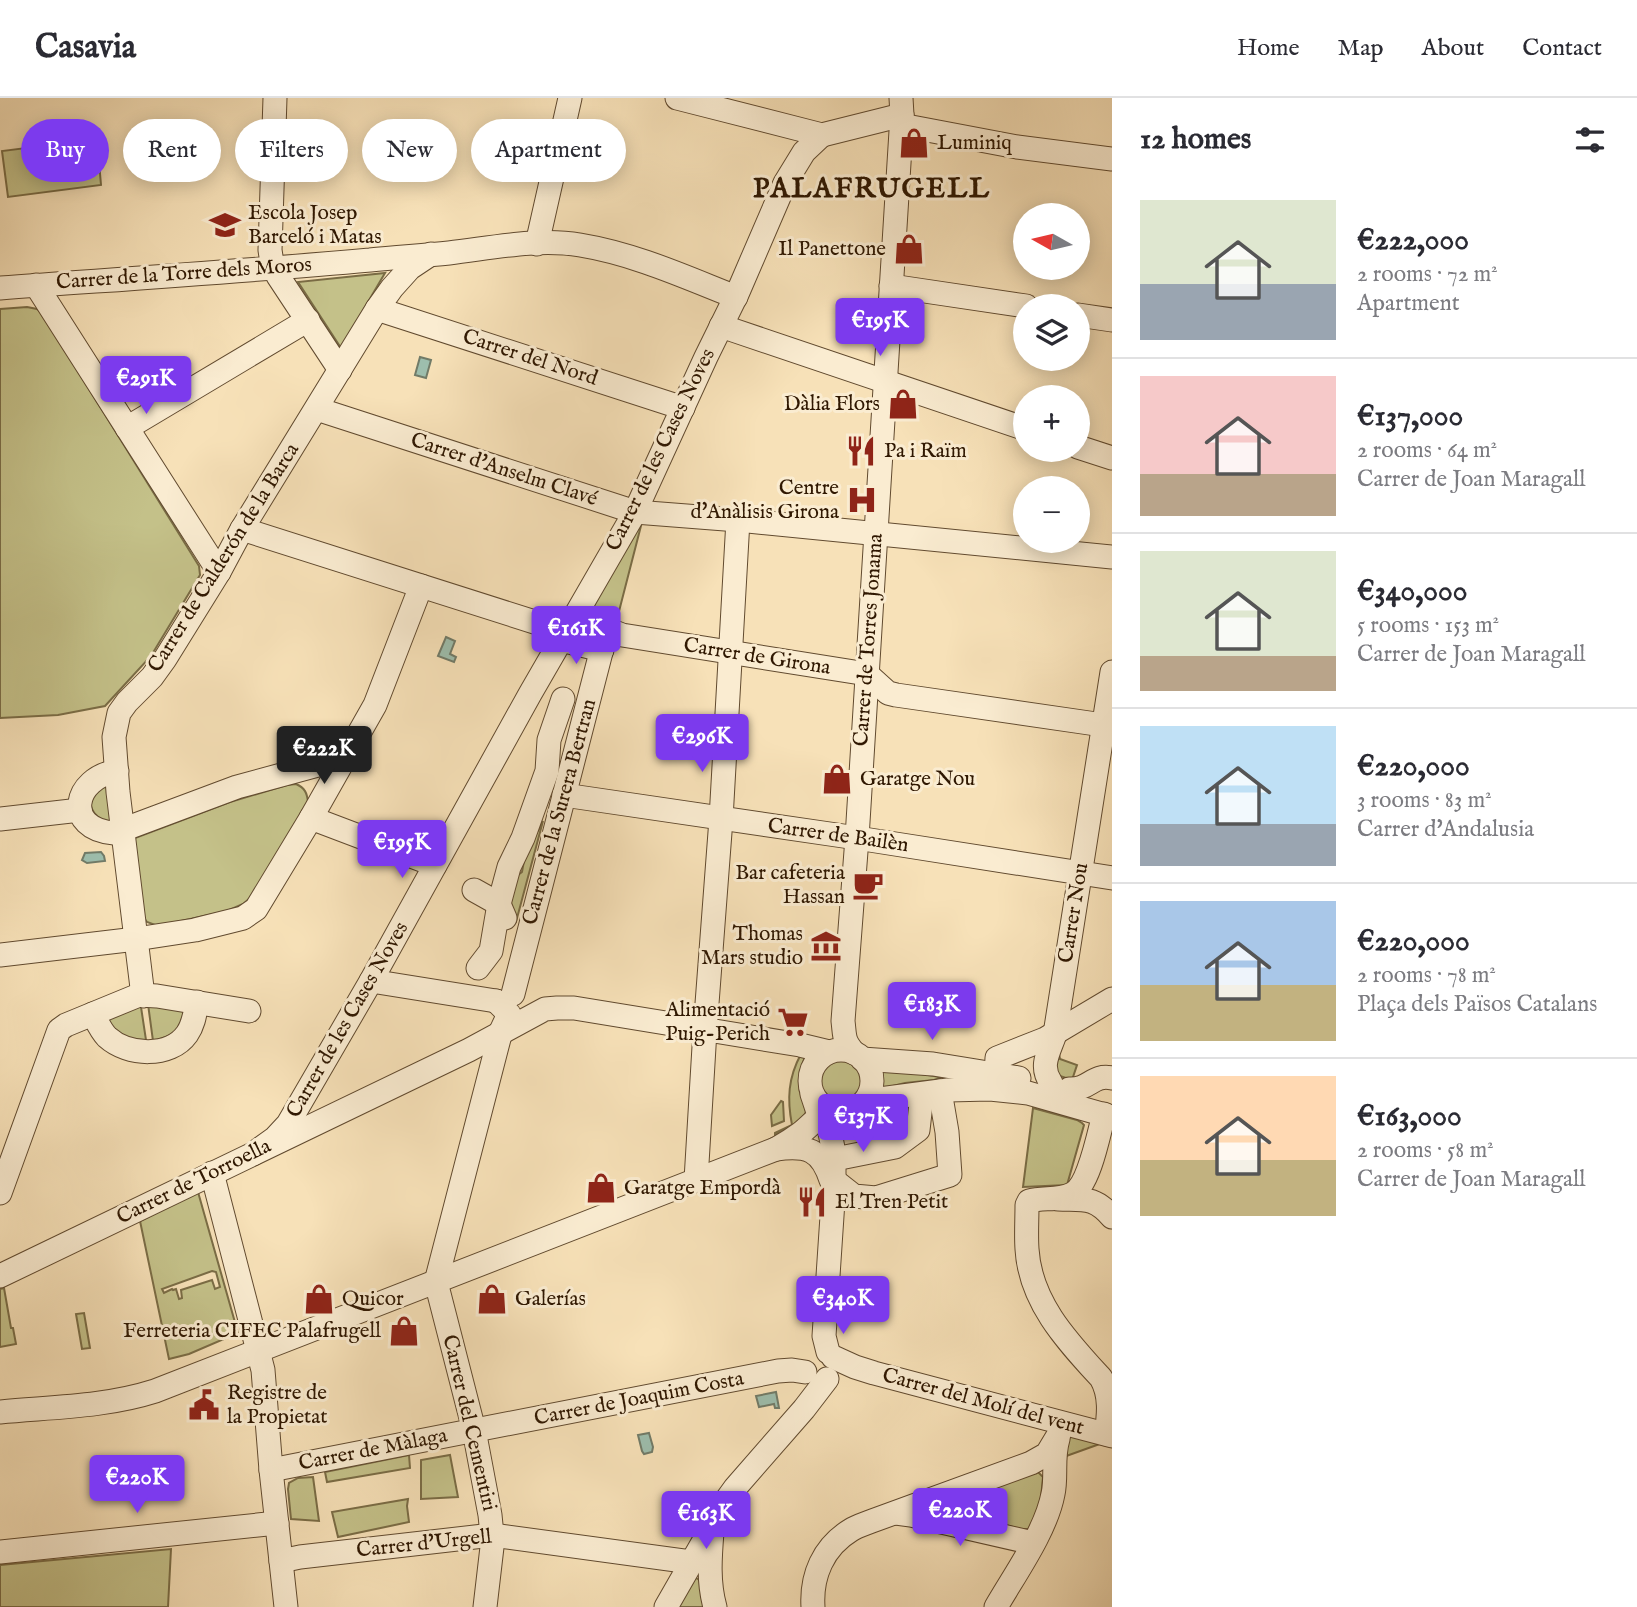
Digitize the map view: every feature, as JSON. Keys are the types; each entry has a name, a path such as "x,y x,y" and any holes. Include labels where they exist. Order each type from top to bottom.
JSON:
{"street":[{"path":"275,98 270,250 275,269 340,370"},
{"path":"537,244 570,98"},
{"path":"677,98 822,135 903,108 1017,147 1112,159"},
{"name":"Carrer de Torres Jonama","path":"845,1050 843,1021 903,108"},
{"name":"Carrer de les Cases Noves","path":"253,1154 275,1138 288,1124 635,512 736,297 785,183 804,152 822,135"},
{"name":"Carrer de la Torre dels Moros","path":"0,288 275,269 492,246 537,244 579,245 620,254 736,297"},
{"name":"Carrer de Calderón de la Barca","path":"143,996 114,737 120,713 165,659 377,309 410,268 430,254"},
{"path":"36,285 219,572"},
{"path":"891,286 1013,304"},
{"name":"Carrer del Nord","path":"377,309 683,408"},
{"path":"1090,317 1112,320"},
{"path":"127,428 308,320"},
{"path":"721,327 1013,425"},
{"name":"Carrer d'Anselm Clavé","path":"317,410 635,512 1112,557"},
{"path":"1090,451 1112,458"},
{"path":"696,1180 738,520"},
{"name":"Carrer de Girona","path":"242,529 566,632 604,640 622,635 867,674 888,693 896,695 1107,719"},
{"path":"0,955 195,930 243,918 256,909 375,705 421,586"},
{"name":"Carrer de la Surera Bertran","path":"505,998 564,795 604,640"},
{"name":"Carrer Nou","path":"1060,1086 1045,1073 1045,1068 1055,1034 1107,719 1112,672"},
{"path":"478,968 491,951 509,867 523,838 547,771 549,740 562,702 530,694"},
{"path":"117,771 95,778 80,801 80,813 94,830 114,833 237,788 344,758"},
{"path":"293,772 311,781 324,795"},
{"name":"Carrer de Bailèn","path":"564,795 1112,877"},
{"path":"0,819 80,810"},
{"path":"310,818 435,865"},
{"path":"474,890 499,904 507,921 512,925"},
{"name":"Carrer de Torroella","path":"371,981 530,1000 1060,1086 1108,1121"},
{"path":"0,1193 59,1030 139,995 249,1011"},
{"path":"436,1282 501,1031 509,1014 505,998"},
{"path":"996,1074 997,1058 1055,1034 1112,999"},
{"path":"93,1014 107,1037 121,1047 155,1051 178,1043 187,1035 197,1002"},
{"name":"Carrer de Torroella","path":"0,1276 446,1061 545,1009 574,1008"},
{"path":"666,1607 722,1506 804,1409 825,1366 834,1153 829,1128 809,1083 811,1072 819,1059 845,1050 868,1067 872,1081 867,1097 858,1107 846,1133 834,1184"},
{"path":"1060,1086 1078,1089 1102,1076 1112,1078"},
{"path":"820,1106 840,1113 872,1100 974,1088 1024,1092 1108,1121 1084,1182 1073,1194 1053,1199"},
{"path":"781,1146 796,1147 818,1154 827,1165 834,1184 853,1196 876,1198 950,1175 947,1132 931,1093"},
{"path":"840,1158 895,1147 918,1130 931,1093"},
{"path":"0,1412 134,1398 781,1146 800,1134 820,1106"},
{"path":"212,1173 263,1370 286,1607"},
{"path":"1086,1175 1092,1193 1109,1214"},
{"path":"1109,1214 1099,1203 1092,1201 1032,1200 1027,1205 1027,1250 1038,1297 1054,1323 1105,1385 1108,1393 1109,1435"},
{"name":"Carrer del Cementiri","path":"436,1282 474,1430 492,1535 485,1607"},
{"name":"Carrer del Molí del vent","path":"825,1366 1061,1429 1109,1435"},
{"name":"Carrer de Joaquim Costa","path":"474,1430 778,1371 825,1366"},
{"path":"813,1607 814,1578 820,1562 833,1545 850,1530 1031,1463 1047,1454 1061,1429"},
{"path":"996,1607 1047,1515 1054,1492 1054,1450 1061,1429"},
{"name":"Carrer de Màlaga","path":"271,1470 474,1430"},
{"path":"1031,1463 1048,1472 1054,1492"},
{"path":"943,1495 938,1508 941,1516 950,1524"},
{"path":"895,1513 1033,1543"},
{"path":"0,1552 277,1523"},
{"path":"713,1525 710,1583 715,1607"},
{"name":"Carrer d'Urgell","path":"281,1561 492,1535 702,1572 710,1583"}],"shaded area":[{"path":"21,149 21,182 101,182 101,185 8,197 2,151"},
{"path":"385,273 341,348 298,282"},
{"path":"27,307 42,313 199,566 200,575 151,656 105,706 58,715 0,718 0,309"},
{"path":"420,357 431,360 426,378 415,375"},
{"path":"643,518 616,623 576,621"},
{"path":"446,637 455,641 450,654 456,657 454,662 438,656"},
{"path":"107,783 112,823 98,817 91,805 94,795"},
{"path":"296,784 305,791 308,802 256,893 243,904 227,911 158,926 147,922 142,915 135,838 230,802"},
{"path":"543,821 516,922 509,919 513,879 522,872 525,855"},
{"path":"101,852 105,861 87,863 82,860 85,853"},
{"path":"137,1002 141,1007 146,1040 121,1039 104,1017"},
{"path":"148,1004 185,1007 176,1031 153,1041"},
{"path":"1058,1049 1060,1059 1077,1065 1072,1080 1054,1074"},
{"path":"801,1054 805,1056 800,1084 806,1112 797,1123 775,1135 792,1125 790,1089 793,1072"},
{"path":"841,1059 856,1065 862,1080 856,1095 841,1101 826,1095 820,1080 826,1065"},
{"path":"886,1068 940,1078 885,1088 882,1071"},
{"path":"781,1101 784,1121 772,1126 771,1115"},
{"path":"900,1107 899,1114 871,1123 855,1134 862,1120 872,1112"},
{"path":"1033,1108 1077,1120 1084,1125 1067,1185 1023,1187"},
{"path":"198,1192 238,1333 189,1354 169,1359 140,1221","holes":["212,1271 216,1272 220,1287 215,1289 212,1280 181,1290 182,1298 179,1299 176,1289 164,1293 162,1289"]},
{"path":"4,1288 16,1344 0,1347 0,1289"},
{"path":"84,1313 90,1348 82,1349 76,1314"},
{"path":"776,1392 779,1408 775,1408 774,1404 759,1407 756,1396"},
{"path":"649,1433 652,1452 644,1454 638,1435"},
{"path":"1072,1436 1108,1441 1058,1459 1067,1438"},
{"path":"409,1455 410,1468 327,1482 325,1472"},
{"path":"450,1455 458,1497 421,1499 421,1460"},
{"path":"1037,1471 1043,1477 1041,1498 1032,1529 1021,1529 945,1508 944,1503"},
{"path":"313,1477 319,1521 291,1519 289,1483 298,1478"},
{"path":"408,1499 409,1522 338,1537 332,1512"},
{"path":"171,1549 168,1607 0,1607 0,1565"},
{"path":"692,1579 701,1581 706,1607 675,1607"}],"place":[{"name":"Luminiq","path":"914,143"},
{"name":"Escola Josep Barceló i Matas","path":"225,225"},
{"name":"Il Panettone","path":"909,249"},
{"name":"Dàlia Flors","path":"903,404"},
{"name":"Pa i Raïm","path":"861,451"},
{"name":"Centre d'Anàlisis Girona","path":"862,500"},
{"name":"Garatge Nou","path":"837,779"},
{"name":"Bar cafeteria Hassan","path":"868,885"},
{"name":"Thomas Mars studio","path":"826,946"},
{"name":"Alimentació Puig-Perich","path":"793,1022"},
{"name":"Garatge Empordà","path":"601,1188"},
{"name":"El Tren Petit","path":"812,1202"},
{"name":"Quicor","path":"319,1299"},
{"name":"Galerías","path":"492,1299"},
{"name":"Ferreteria CIFEC Palafrugell","path":"404,1331"},
{"name":"Registre de la Propietat","path":"204,1405"}],"district":[{"name":"PALAFRUGELL","path":"872,189"}]}
